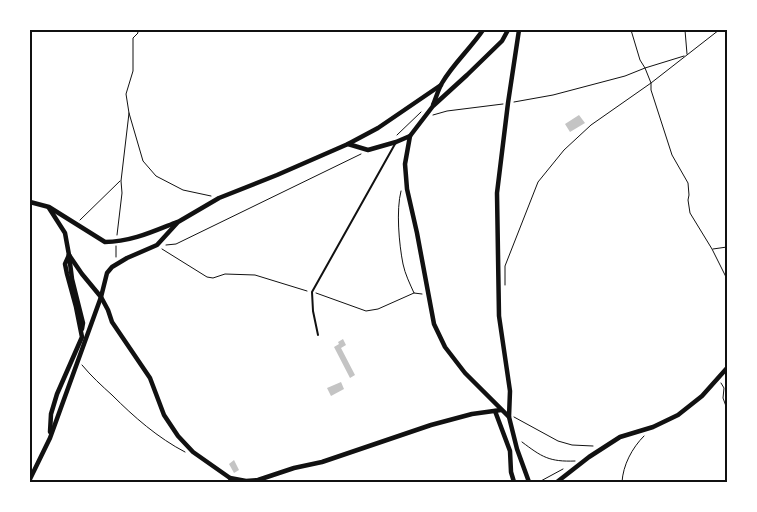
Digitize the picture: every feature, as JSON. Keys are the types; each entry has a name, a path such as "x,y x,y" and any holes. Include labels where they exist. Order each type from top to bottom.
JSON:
{"street":[{"path":"433,106 440,85 483,30"},
{"path":"508,30 502,41 433,106 410,136 405,164 407,189 434,324 445,347 465,373 501,410 509,415"},
{"path":"519,30 497,193 499,316 510,390 509,415 513,435 529,482"},
{"path":"30,202 48,207 77,223 105,242 136,238 178,222 219,198 348,144 378,128 440,85"},
{"path":"348,144 368,150 410,136"},
{"path":"48,207 65,233 69,255 101,297 112,322 150,378 164,415 178,436 193,452 231,480 258,480 294,468 322,462 432,425 472,414 501,410"},
{"path":"50,438 51,414 57,394 101,297 107,273 112,267 127,258 157,245 178,222"},
{"path":"30,480 50,438 78,359 82,340 67,274 66,264 69,255"},
{"path":"557,482 589,457 620,437 653,427 678,415 702,396 727,368"},
{"path":"495,411 510,451 511,472 514,482"}],"lane":[{"path":"318,335 313,311 312,292 396,140"}],"path":[{"path":"137,30 138,33 133,38 134,71 126,94 128,113 143,161 156,176 183,190 219,198"},
{"path":"631,30 640,60 651,83 651,90 672,155 688,183 690,213 712,249 727,279"},
{"path":"685,30 687,56"},
{"path":"505,286 505,266 538,182 564,150 591,125 651,83 719,30"},
{"path":"424,118 447,111 553,95 625,76 687,56"},
{"path":"396,140 424,108"},
{"path":"112,267 116,257 128,113"},
{"path":"157,245 176,244 368,150"},
{"path":"77,223 121,181"},
{"path":"401,191 399,199 399,236 403,264 414,293"},
{"path":"157,245 207,277 214,278 225,274 255,275 366,311 378,309 414,293 429,295"},
{"path":"712,249 727,247"},
{"path":"78,359 134,417 174,447 189,454"},
{"path":"719,378 724,388 723,398 727,409"},
{"path":"509,415 558,441 572,445 604,447"},
{"path":"622,482 623,472 636,444 653,427"},
{"path":"513,435 542,456 559,462 578,460 571,465"},
{"path":"539,482 564,469"}],"building":[{"path":"579,115 585,123 570,132 565,124"},
{"path":"343,339 346,345 341,348 355,375 350,378 334,347"},
{"path":"341,382 344,389 331,396 327,388"},
{"path":"234,460 239,470 234,473 229,464"}]}
